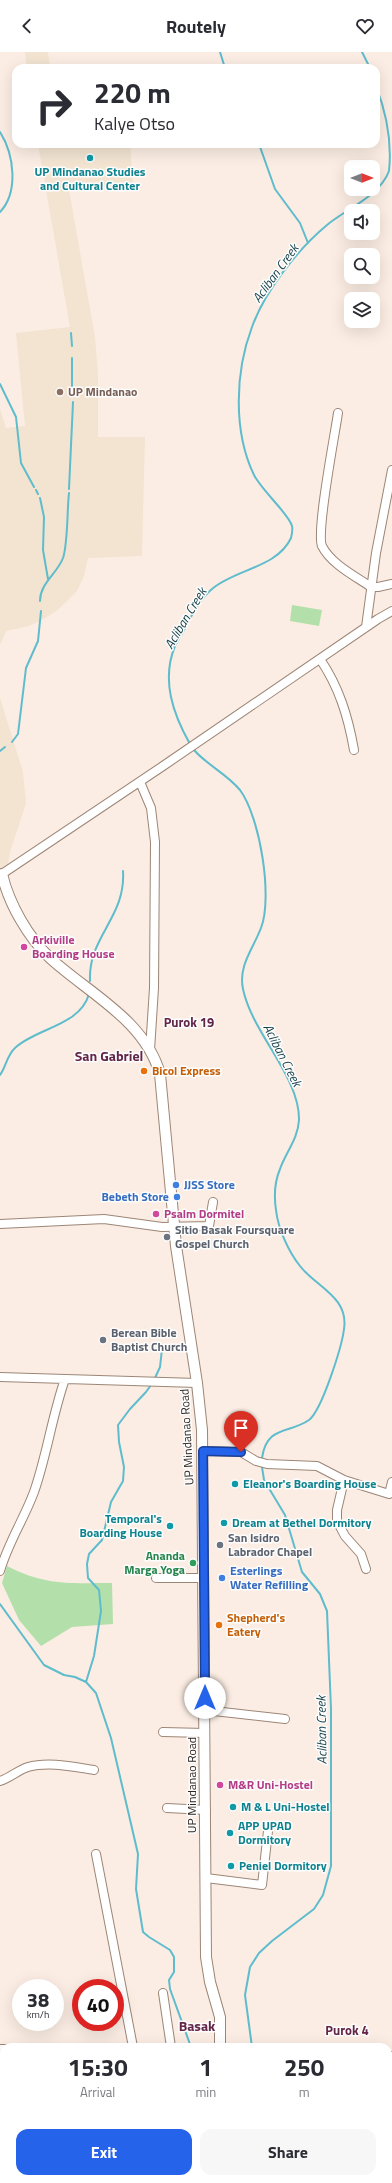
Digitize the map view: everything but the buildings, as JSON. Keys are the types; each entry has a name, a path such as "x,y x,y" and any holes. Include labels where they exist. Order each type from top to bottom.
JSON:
{"street":[{"path":"338,413 324,503 322,544 329,556 371,587 392,584"},
{"path":"366,627 381,524 392,470"},
{"path":"2,879 140,782 366,627 392,611"},
{"path":"320,659 337,688 345,706 354,750"},
{"path":"140,782 151,808 155,842 154,988 150,1050"},
{"name":"UP Mindanao Road","path":"2,879 24,924 39,946 50,958 114,1010 150,1050 160,1074 174,1227 197,1383 203,1451 207,1966 220,2017 220,2043"},
{"path":"0,1224 104,1219 122,1220 152,1226 210,1226 213,1202"},
{"path":"0,1377 197,1383"},
{"path":"0,1571 11,1541 25,1515 34,1491 65,1379"},
{"path":"203,1451 241,1452 256,1461 267,1464 317,1466 344,1480 389,1494 392,1482"},
{"path":"344,1480 337,1510 337,1521 344,1536 361,1554 366,1569"},
{"path":"156,1578 204,1578"},
{"path":"205,1710 285,1719"},
{"path":"163,1732 205,1733"},
{"path":"0,1781 28,1767 72,1767 94,1770"},
{"path":"167,1808 206,1810"},
{"path":"206,1878 262,1885 268,1831"},
{"path":"96,1854 132,2043"},
{"path":"163,1992 170,2043"}],"shaded area":[{"path":"25,52 48,52 50,64 26,64"},
{"name":"UP Mindanao","path":"39,148 130,148 133,184 69,190 95,337 98,374 98,437 145,437 142,556 88,558 84,576 77,591 66,602 55,612 40,621 29,626 6,631 0,645 0,409 6,428 25,426 16,333 70,327"},
{"path":"0,698 23,772 26,803 10,852 8,864 0,870"}],"green space":[{"path":"292,605 322,610 319,626 290,621"},
{"path":"7,1566 34,1577 58,1582 112,1583 113,1624 72,1627 41,1646 19,1620 2,1583"}],"waterway":[{"path":"220,52 224,64"},
{"name":"Acliban Creek","path":"362,52 368,64"},
{"name":"Acliban Creek","path":"190,744 174,709 169,684 169,671 175,646 200,602 212,589 221,582 276,556 285,548 291,538 292,532 290,521 254,475 242,440 239,401 242,363 246,344 265,299 283,272 304,246 327,225 370,195 385,180 389,171 390,150 383,106 380,97"},
{"path":"0,132 9,151 12,173 10,194 6,204 0,212"},
{"path":"260,148 275,189 300,223 308,243"},
{"path":"71,333 72,346"},
{"path":"72,358 72,386"},
{"path":"0,384 16,417 21,463 34,487"},
{"path":"69,489 73,402"},
{"path":"36,490 38,494"},
{"path":"40,601 43,589 60,564 65,552 69,493"},
{"path":"40,498 44,517 43,550 48,579"},
{"path":"12,742 18,734 26,668 38,641 41,611"},
{"path":"0,751 5,747"},
{"name":"Acliban Creek","path":"194,750 235,784 240,790 247,802 259,837 265,878 266,897 261,928 244,965 242,981 243,989 248,1005 256,1022 292,1088 297,1104 299,1120 296,1133 278,1174 275,1189 277,1217 284,1239 291,1253 300,1266 330,1293 341,1309 344,1318 344,1329 335,1363 320,1404 309,1420 274,1435 265,1447 262,1458"},
{"path":"90,981 91,965 95,951 119,902 123,871"},
{"path":"0,1075 10,1054 15,1048 24,1041 56,1026 77,1013 84,1005 89,994"},
{"path":"155,1378 160,1367 162,1349"},
{"path":"86,1682 94,1656 101,1611 99,1590 88,1578 87,1564 89,1554 102,1540 111,1502 123,1481 124,1467 119,1442 118,1425 151,1385"},
{"name":"Acliban Creek","path":"251,2043 245,1995 250,1967 259,1953 272,1941 314,1909 323,1895 331,1866 331,1709 327,1611 320,1594 302,1572 285,1515 264,1480 262,1467"},
{"path":"0,1604 44,1665 64,1675 75,1677 86,1682 96,1693 111,1738 138,1854 136,1889 143,1932 170,1950 174,1957 174,1972 169,1980 170,1989 190,2043"}],"place":[{"name":"UP Mindanao Studies and Cultural Center","path":"90,158"},
{"name":"UP Mindanao","path":"60,392"},
{"name":"Arkiville Boarding House","path":"24,947"},
{"name":"Bicol Express","path":"144,1071"},
{"name":"JJSS Store","path":"176,1185"},
{"name":"Bebeth Store","path":"177,1197"},
{"name":"Psalm Dormitel","path":"156,1214"},
{"name":"Sitio Basak Foursquare Gospel Church","path":"167,1237"},
{"name":"Berean Bible Baptist Church","path":"103,1340"},
{"name":"Eleanor's Boarding House","path":"235,1484"},
{"name":"Dream at Bethel Dormitory","path":"224,1523"},
{"name":"Temporal's Boarding House","path":"170,1526"},
{"name":"San Isidro Labrador Chapel","path":"220,1545"},
{"name":"Ananda Marga Yoga","path":"193,1563"},
{"name":"Esterlings Water Refilling","path":"222,1578"},
{"name":"Shepherd's Eatery","path":"219,1625"},
{"name":"M&R Uni-Hostel","path":"220,1785"},
{"name":"M & L Uni-Hostel","path":"233,1807"},
{"name":"APP UPAD Dormitory","path":"230,1833"},
{"name":"Peniel Dormitory","path":"231,1866"}],"district":[{"name":"Purok 19","path":"189,1022"},
{"name":"San Gabriel","path":"109,1056"},
{"name":"Basak","path":"197,2026"},
{"name":"Purok 4","path":"347,2030"}],"route":[{"path":"205,1698 203,1451 241,1452"}]}
